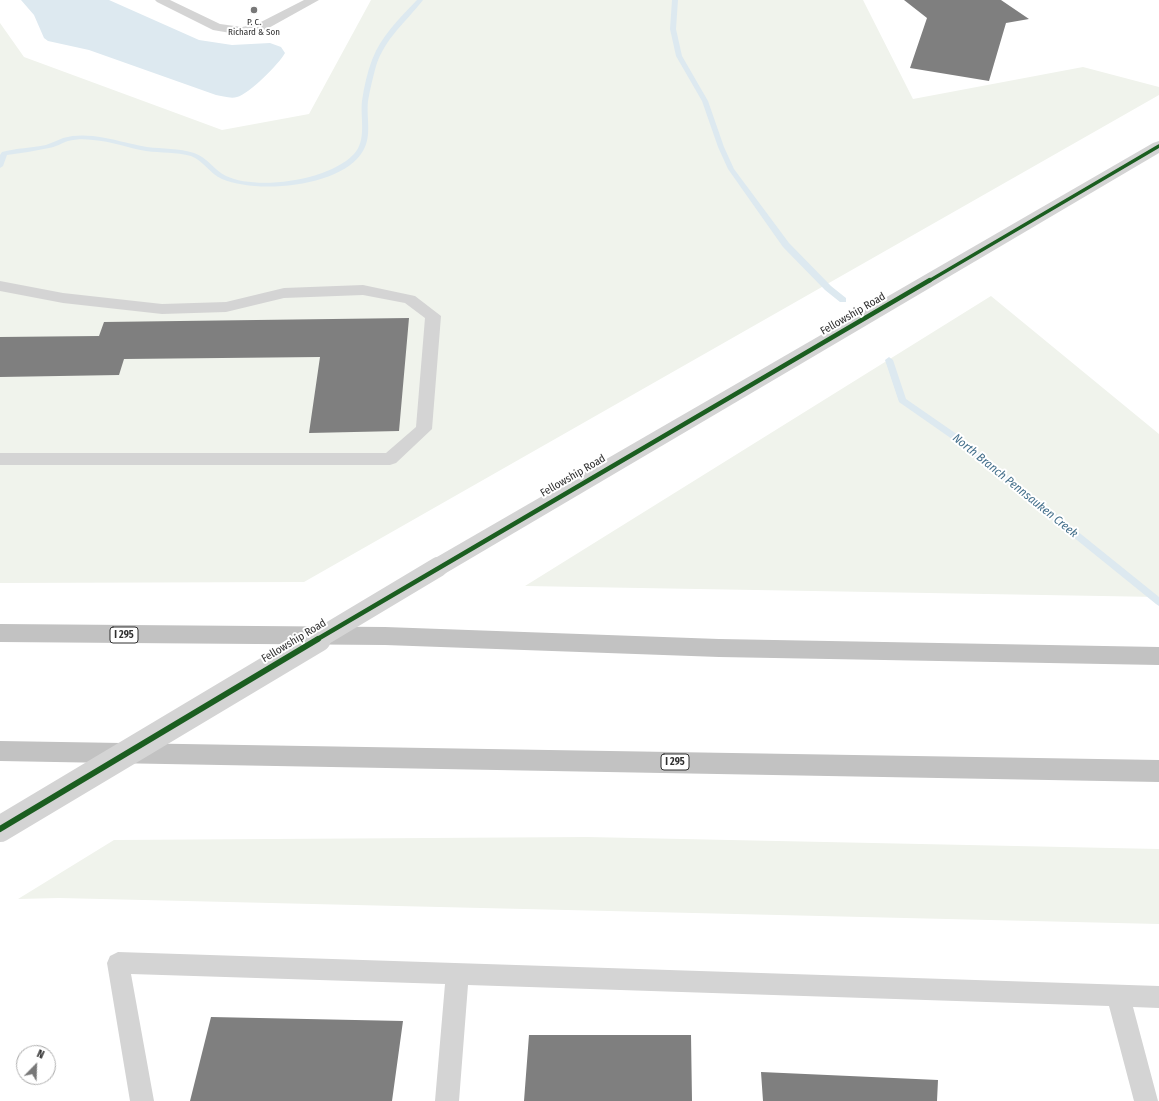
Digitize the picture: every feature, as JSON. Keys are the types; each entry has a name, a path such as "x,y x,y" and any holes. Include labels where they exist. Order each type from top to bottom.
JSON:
{"highway":[{"name":"I 295","path":"0,634 384,636 719,648 1159,656"},
{"name":"I 295","path":"0,751 1159,770"}],"street":[{"name":"Fellowship Road","path":"0,828 438,567 1159,146"}],"lane":[{"path":"161,0 218,27 242,31 261,27 313,0"},
{"path":"0,286 63,298 162,309 226,307 284,293 363,290 410,299 433,316 424,429 390,460 0,459"},
{"path":"142,1101 118,963 1159,997"},
{"path":"447,1101 456,974"},
{"path":"1118,995 1146,1101"}],"shaded area":[{"path":"21,0 109,0 199,40 232,45 270,43 281,47 285,53 256,85 237,97 224,97 89,50 48,41 44,38 34,15"},
{"path":"371,0 863,0 913,99 1083,67 1159,87 1159,95 304,582 0,583 0,23 24,57 222,130 309,114"},
{"path":"991,296 1159,434 1159,597 525,586"},
{"path":"587,837 1159,849 1159,924 59,898 18,899 114,840"}],"building":[{"path":"904,0 1001,0 1029,19 1006,23 989,81 910,68 927,18"},
{"path":"409,318 399,431 309,433 320,357 124,359 119,375 0,377 0,337 99,336 104,322"},
{"path":"211,1017 403,1021 392,1101 190,1101"},
{"path":"529,1035 691,1035 692,1101 524,1101"},
{"path":"761,1072 938,1080 937,1101 763,1101"}],"waterway":[{"path":"0,166 4,153 51,146 68,139 92,138 147,149 193,155 202,159 225,178 239,182 256,184 295,182 315,178 333,172 348,164 362,148 365,135 365,102 377,55 390,33 420,0"},
{"name":"North Branch Pennsauken Creek","path":"675,0 673,29 679,56 705,101 721,147 731,169 786,245 828,288 843,300"},
{"name":"North Branch Pennsauken Creek","path":"889,360 902,400 955,437 1159,602"}],"cycle path":[{"path":"0,829 438,567 1159,146"}],"place":[{"name":"P. C. Richard & Son","path":"254,10"}]}
